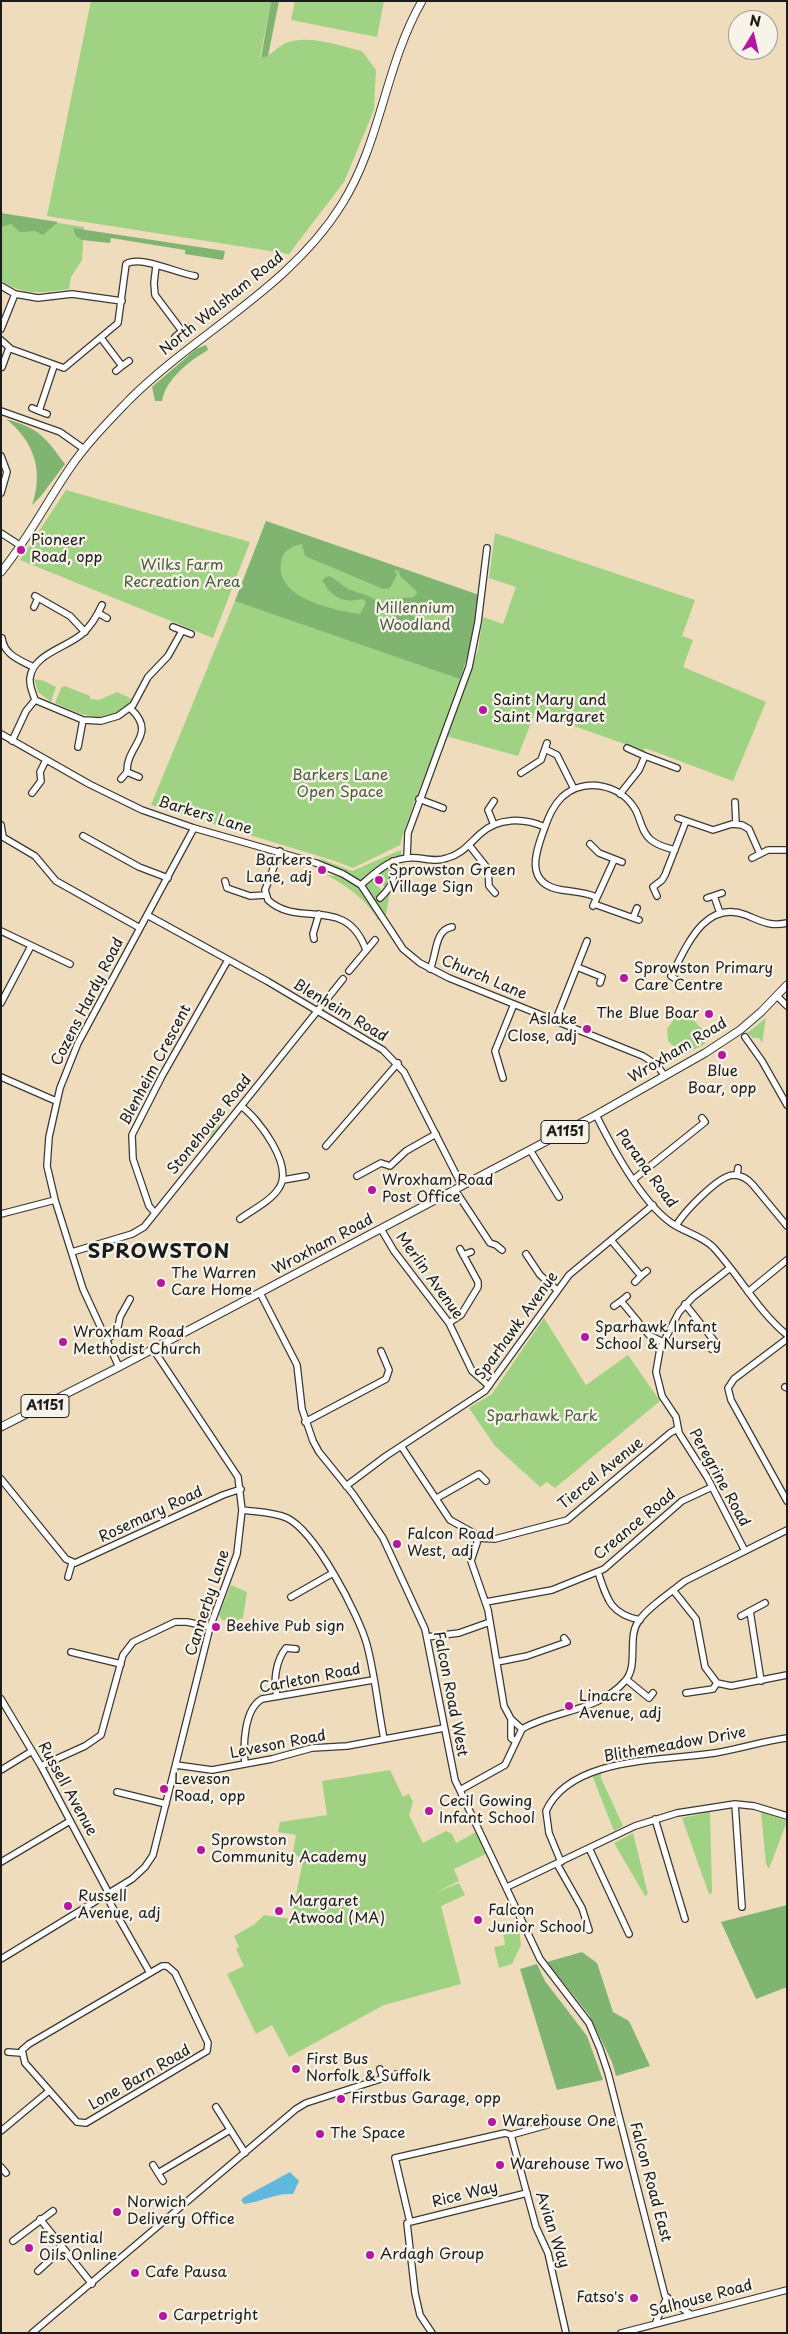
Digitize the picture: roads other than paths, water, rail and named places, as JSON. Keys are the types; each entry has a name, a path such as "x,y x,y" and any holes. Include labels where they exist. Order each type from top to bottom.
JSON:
{"main road":[{"name":"North Walsham Road","path":"1,572 21,546 58,486 84,449 142,388 279,278 311,246 328,225 346,198 367,154 401,45 422,1"},
{"name":"Wroxham Road","path":"1,1427 119,1368 596,1116 705,1053 740,1030 777,996 787,984"}],"street":[{"path":"1,340 9,348 54,366 64,368 118,323 126,264 134,262 174,269 186,277 195,276"},
{"path":"156,266 155,295 182,331"},
{"path":"1,286 15,294 42,298 72,294 122,301"},
{"path":"1,328 15,294"},
{"path":"175,337 189,327"},
{"path":"101,338 122,366"},
{"path":"2,367 9,348"},
{"path":"116,371 129,361"},
{"path":"40,411 54,366"},
{"path":"32,408 47,414"},
{"path":"1,411 60,432 84,449"},
{"path":"1,456 7,472 1,493"},
{"path":"1,533 21,546"},
{"path":"406,858 408,834 419,799 469,667 478,622 487,548"},
{"path":"34,607 36,597 70,616 85,632"},
{"path":"35,700 30,684 33,667 40,660 85,632 102,605"},
{"path":"98,614 107,618"},
{"path":"173,627 191,634"},
{"path":"35,700 83,720 110,719 130,708 148,677 168,656 182,631"},
{"path":"2,638 2,647 13,656 33,667"},
{"path":"12,741 26,711 35,700"},
{"path":"121,779 127,772 127,763 141,736 141,721 130,708"},
{"path":"78,747 83,720"},
{"name":"Barkers Lane","path":"1,734 120,800 194,828 280,851 331,868 361,885"},
{"path":"521,773 541,760 547,743"},
{"path":"627,748 677,768"},
{"path":"545,749 557,755 574,789"},
{"path":"620,794 638,770 645,756"},
{"path":"32,793 41,781 40,772 46,760"},
{"path":"127,772 139,777"},
{"path":"596,897 581,891 560,890 540,877 534,862 545,827 555,805 574,789 600,786 620,794 635,810 640,824 650,839 675,850"},
{"path":"419,799 443,808"},
{"path":"494,801 488,810 494,825"},
{"path":"735,802 736,824"},
{"path":"678,818 713,830 736,824 749,829 760,854"},
{"path":"361,885 379,869 393,861 406,858 445,859 461,852 480,834 494,825 512,820 545,827"},
{"path":"657,896 653,886 662,880 686,821"},
{"path":"1,825 2,837 35,856 56,881 140,928"},
{"name":"Cozens Hardy Road","path":"119,1368 86,1297 55,1200 50,1182 47,1157 48,1137 56,1101 78,1043 194,828"},
{"path":"82,836 139,866 168,878"},
{"path":"590,844 599,853 622,862"},
{"path":"469,846 488,869 489,886 495,893"},
{"path":"752,858 773,849 787,850"},
{"path":"280,851 266,886 268,900 282,909 337,918 351,927 363,940 366,950"},
{"path":"614,860 593,904 636,919 637,908"},
{"path":"380,898 391,886 395,872 393,861"},
{"path":"225,881 227,888 242,895 266,895"},
{"name":"Church Lane","path":"361,885 403,950 430,969 555,1022 643,1056 658,1065 664,1075"},
{"path":"381,887 386,892"},
{"path":"720,913 711,897 722,893"},
{"path":"671,977 696,930 720,913 740,913 769,925 787,923"},
{"path":"314,939 313,934 319,914"},
{"name":"Blenheim Road","path":"147,915 380,1047 398,1063 462,1186"},
{"path":"430,969 435,957 440,934 447,928 452,927"},
{"path":"1,931 70,964"},
{"path":"349,971 375,940"},
{"path":"555,1022 587,941"},
{"path":"1,1003 31,946"},
{"name":"Blenheim Crescent","path":"155,1213 149,1206 133,1159 132,1135 162,1076 228,960"},
{"path":"577,967 603,979"},
{"name":"Stonehouse Road","path":"72,1252 139,1231 343,980"},
{"path":"777,996 787,1006"},
{"path":"503,1078 495,1051 514,1004"},
{"path":"745,1037 755,1046 787,1105"},
{"path":"326,1146 398,1063"},
{"path":"1,1076 56,1101"},
{"path":"240,1219 273,1195 280,1187 282,1180 276,1150 269,1135 254,1115 241,1106"},
{"name":"Parana Road","path":"596,1116 613,1149 653,1205 676,1226 711,1245 767,1316 787,1337"},
{"path":"634,1179 705,1122 702,1118"},
{"path":"357,1176 381,1164 390,1166 406,1151 436,1134"},
{"path":"530,1150 559,1197"},
{"path":"737,1175 738,1168"},
{"path":"676,1226 681,1215 721,1180 727,1176 737,1175 747,1179 753,1185 787,1226"},
{"path":"282,1180 306,1176"},
{"path":"455,1190 490,1243 502,1250"},
{"path":"1,1214 55,1200"},
{"name":"Sparhawk Avenue","path":"346,1486 401,1446 474,1400 489,1386 569,1275 653,1205"},
{"name":"Merlin Avenue","path":"381,1229 394,1251 449,1323 472,1370 489,1386"},
{"path":"611,1240 641,1276"},
{"path":"449,1323 465,1311 480,1283 462,1252 471,1252"},
{"path":"526,1254 540,1276 558,1290"},
{"path":"748,1292 787,1260"},
{"name":"Peregrine Road","path":"730,1268 685,1304 672,1322 657,1360 658,1381 662,1396 676,1417 677,1429 712,1487 745,1551"},
{"path":"635,1282 647,1271"},
{"name":"Falcon Road West","path":"260,1293 297,1365 305,1422 319,1452 346,1486 388,1548 407,1586 427,1637 453,1775 546,1969 588,2023 608,2073"},
{"path":"614,1306 627,1296"},
{"path":"106,1340 117,1332 120,1317 130,1299"},
{"path":"621,1301 652,1338 663,1342"},
{"path":"685,1304 716,1343 710,1349"},
{"path":"787,1337 734,1379 728,1388 731,1400 787,1501"},
{"name":"Cannerby Lane","path":"1,1959 70,1919 107,1893 138,1875 147,1864 158,1838 210,1627 237,1554 242,1510 238,1476 153,1349"},
{"path":"305,1422 386,1378 389,1370 381,1350"},
{"name":"Tiercel Avenue","path":"477,1538 495,1539 567,1520 677,1429"},
{"path":"401,1446 450,1520 474,1532 477,1538 471,1561 486,1602 504,1706 511,1719 522,1729"},
{"path":"437,1498 478,1472 486,1481"},
{"path":"1,1479 66,1559 72,1563 68,1577"},
{"name":"Creance Road","path":"486,1602 552,1590 598,1572 609,1566 682,1500 712,1487"},
{"name":"Rosemary Road","path":"72,1563 82,1561 223,1495 241,1489"},
{"path":"242,1510 280,1515 296,1523 307,1534 333,1573 365,1638 384,1739"},
{"path":"460,1790 502,1768 508,1760 514,1741 522,1729 554,1716 587,1707 610,1694 627,1680 631,1666 636,1627 640,1620 673,1590 685,1581 787,1530"},
{"path":"598,1572 615,1610 640,1620"},
{"path":"290,1597 333,1573"},
{"path":"673,1590 696,1619 705,1668 717,1683 731,1686 787,1675"},
{"path":"741,1616 765,1603"},
{"path":"750,1611 761,1681"},
{"path":"41,1766 85,1746 101,1735 123,1655 133,1642 175,1622 187,1622 210,1627"},
{"path":"427,1637 459,1633 490,1622"},
{"path":"497,1662 527,1656 567,1642"},
{"path":"278,1696 274,1681 282,1654 286,1646 296,1649"},
{"path":"71,1652 121,1664"},
{"name":"Carleton Road","path":"245,1764 244,1749 251,1708 262,1698 373,1680"},
{"path":"627,1680 646,1701 653,1693"},
{"path":"686,1693 713,1689 717,1683"},
{"name":"Russell Avenue","path":"1,1699 41,1766 107,1893"},
{"path":"511,1719 511,1738 514,1741"},
{"name":"Leveson Road","path":"176,1765 206,1771 312,1748 347,1746 444,1728"},
{"name":"Blithemeadow Drive","path":"559,1863 549,1833 546,1811 558,1793 577,1779 590,1773 625,1764 715,1753 787,1738"},
{"path":"1,1770 32,1751"},
{"path":"117,1792 166,1804"},
{"path":"506,1887 635,1826 655,1819 716,1806 735,1804 754,1806 787,1816"},
{"path":"735,1804 742,1907"},
{"path":"655,1819 685,1919"},
{"path":"1,1862 70,1821"},
{"path":"589,1848 629,1934"},
{"path":"559,1863 582,1908 588,1930"},
{"path":"107,1893 150,1973"},
{"path":"682,1910 689,1908"},
{"path":"624,1924 631,1921"},
{"name":"Lone Barn Road","path":"168,1964 175,1974 208,2043 205,2054 86,2123 77,2122 24,2063 21,2053 29,2044 150,1973 168,1964"},
{"path":"8,2052 21,2053"},
{"path":"380,2070 383,2078"},
{"name":"Falcon Road East","path":"608,2073 667,2298"},
{"path":"32,2333 301,2106 396,2074"},
{"path":"1,2131 49,2091"},
{"path":"216,2107 246,2153"},
{"path":"432,2333 420,2315 415,2293 412,2252 407,2230 407,2223 410,2222 395,2158 505,2133 511,2135 547,2125 545,2118"},
{"path":"158,2173 230,2130"},
{"name":"Avian Way","path":"511,2135 536,2227 548,2253 566,2333"},
{"path":"153,2164 163,2181"},
{"path":"1,2167 6,2173"},
{"name":"Rice Way","path":"410,2222 526,2193"},
{"path":"13,2241 40,2218 53,2211"},
{"path":"40,2218 62,2249 92,2284"},
{"path":"38,2270 62,2249"},
{"name":"Salhouse Road","path":"621,2333 787,2290"},
{"path":"655,2324 667,2298 690,2314"}],"water":[{"path":"290,2172 299,2181 293,2194 280,2195 244,2204 241,2200 244,2197"}],"place":[{"name":"Pioneer Road, opp","path":"21,550"},
{"name":"Saint Mary and Saint Margaret","path":"483,710"},
{"name":"Barkers Lane, adj","path":"322,870"},
{"name":"Sprowston Green Village Sign","path":"379,880"},
{"name":"Sprowston Primary Care Centre","path":"624,978"},
{"name":"The Blue Boar","path":"709,1014"},
{"name":"Aslake Close, adj","path":"587,1029"},
{"name":"Blue Boar, opp","path":"722,1055"},
{"name":"Wroxham Road Post Office","path":"372,1190"},
{"name":"The Warren Care Home","path":"161,1283"},
{"name":"Sparhawk Infant School & Nursery","path":"585,1337"},
{"name":"Wroxham Road Methodist Church","path":"63,1342"},
{"name":"Falcon Road West, adj","path":"397,1544"},
{"name":"Beehive Pub sign","path":"216,1627"},
{"name":"Linacre Avenue, adj","path":"569,1706"},
{"name":"Leveson Road, opp","path":"164,1789"},
{"name":"Cecil Gowing Infant School","path":"429,1811"},
{"name":"Sprowston Community Academy","path":"201,1850"},
{"name":"Russell Avenue, adj","path":"68,1906"},
{"name":"Margaret Atwood (MA)","path":"279,1911"},
{"name":"Falcon Junior School","path":"478,1920"},
{"name":"First Bus Norfolk & Suffolk","path":"296,2069"},
{"name":"Firstbus Garage, opp","path":"341,2099"},
{"name":"Warehouse One","path":"492,2122"},
{"name":"The Space","path":"320,2134"},
{"name":"Warehouse Two","path":"500,2165"},
{"name":"Norwich Delivery Office","path":"117,2212"},
{"name":"Essential Oils Online","path":"29,2248"},
{"name":"Ardagh Group","path":"370,2255"},
{"name":"Cafe Pausa","path":"135,2273"},
{"name":"Fatso's","path":"634,2298"},
{"name":"Carpetright","path":"163,2316"}],"district":[{"name":"SPROWSTON","path":"159,1252"}],"park label":[{"name":"Wilks Farm Recreation Area","path":"182,574"},
{"name":"Millennium Woodland","path":"415,618"},
{"name":"Barkers Lane Open Space","path":"340,784"},
{"name":"Sparhawk Park","path":"542,1417"}]}
